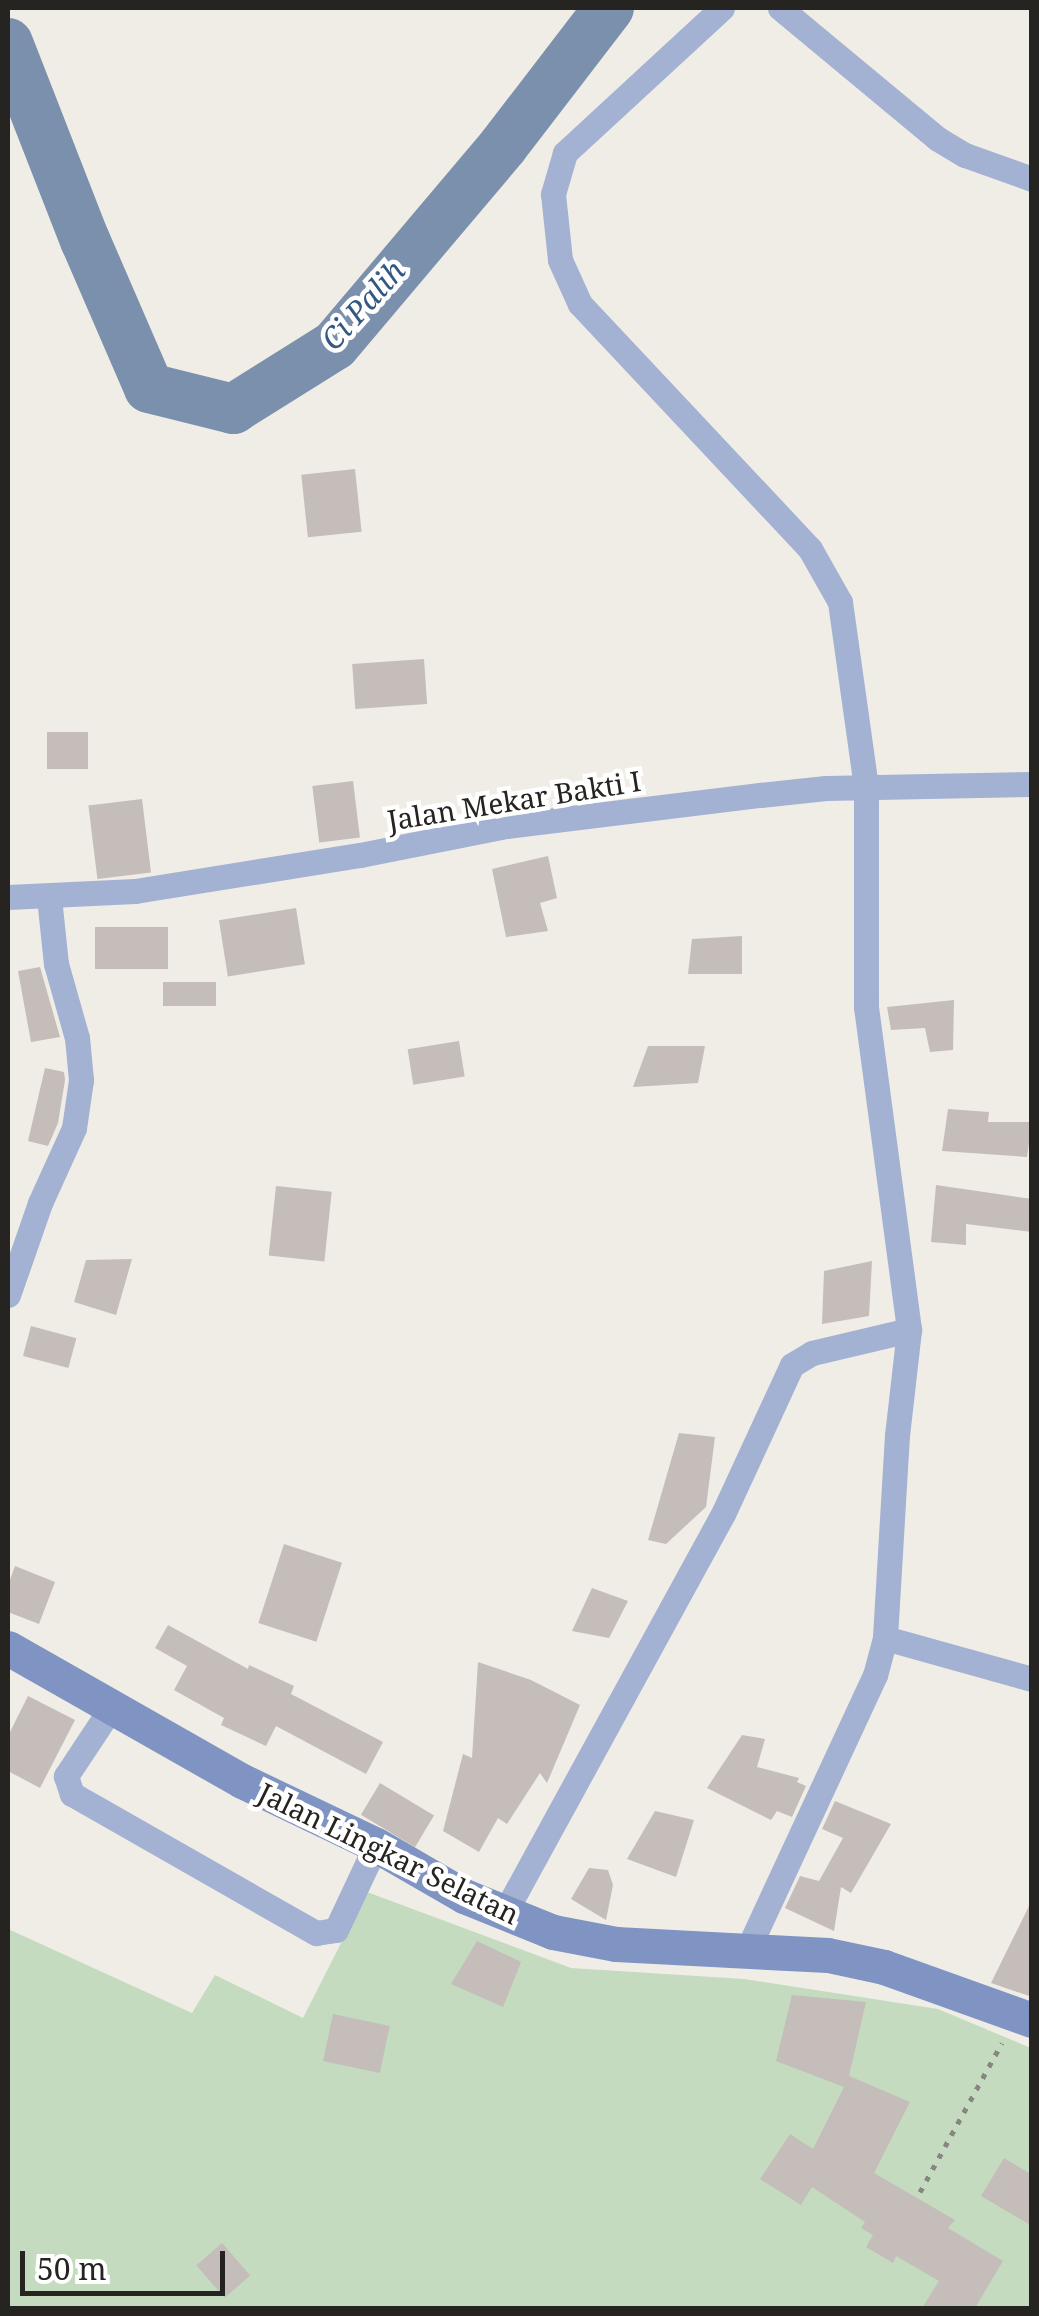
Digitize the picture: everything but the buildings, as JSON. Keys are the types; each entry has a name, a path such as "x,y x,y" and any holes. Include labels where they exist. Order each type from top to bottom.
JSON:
{"street":[{"path":"722,8 565,153 553,194 560,260 580,304 818,563 840,602 866,788 866,1007 909,1330 897,1435 885,1638 875,1675 748,1949"},
{"path":"780,8 938,139 966,155 1032,179"},
{"name":"Jalan Mekar Bakti I","path":"8,896 135,891 360,855 506,826 760,795 1032,784"},
{"path":"8,1295 40,1204 74,1128 81,1080 77,1038 56,964 49,896"},
{"path":"505,1912 723,1514 792,1365 812,1353 909,1330"},
{"path":"885,1638 1032,1679"},
{"name":"Jalan Lingkar Selatan","path":"8,1648 242,1781 376,1846 464,1896 553,1932 616,1944 828,1955 884,1967 1025,2017"},
{"path":"112,1708 66,1776 72,1794 316,1932 336,1930 376,1846"}],"path":[{"path":"920,2192 1025,2017"}],"green space":[{"path":"367,1892 571,1968 744,1979 938,2009 1031,2048 1031,2308 8,2308 8,1929 192,2013 215,1975 303,2018"}],"waterway":[{"name":"Ci Palih","path":"8,43 85,240 149,388 233,409 335,345 503,146 609,8"}]}
